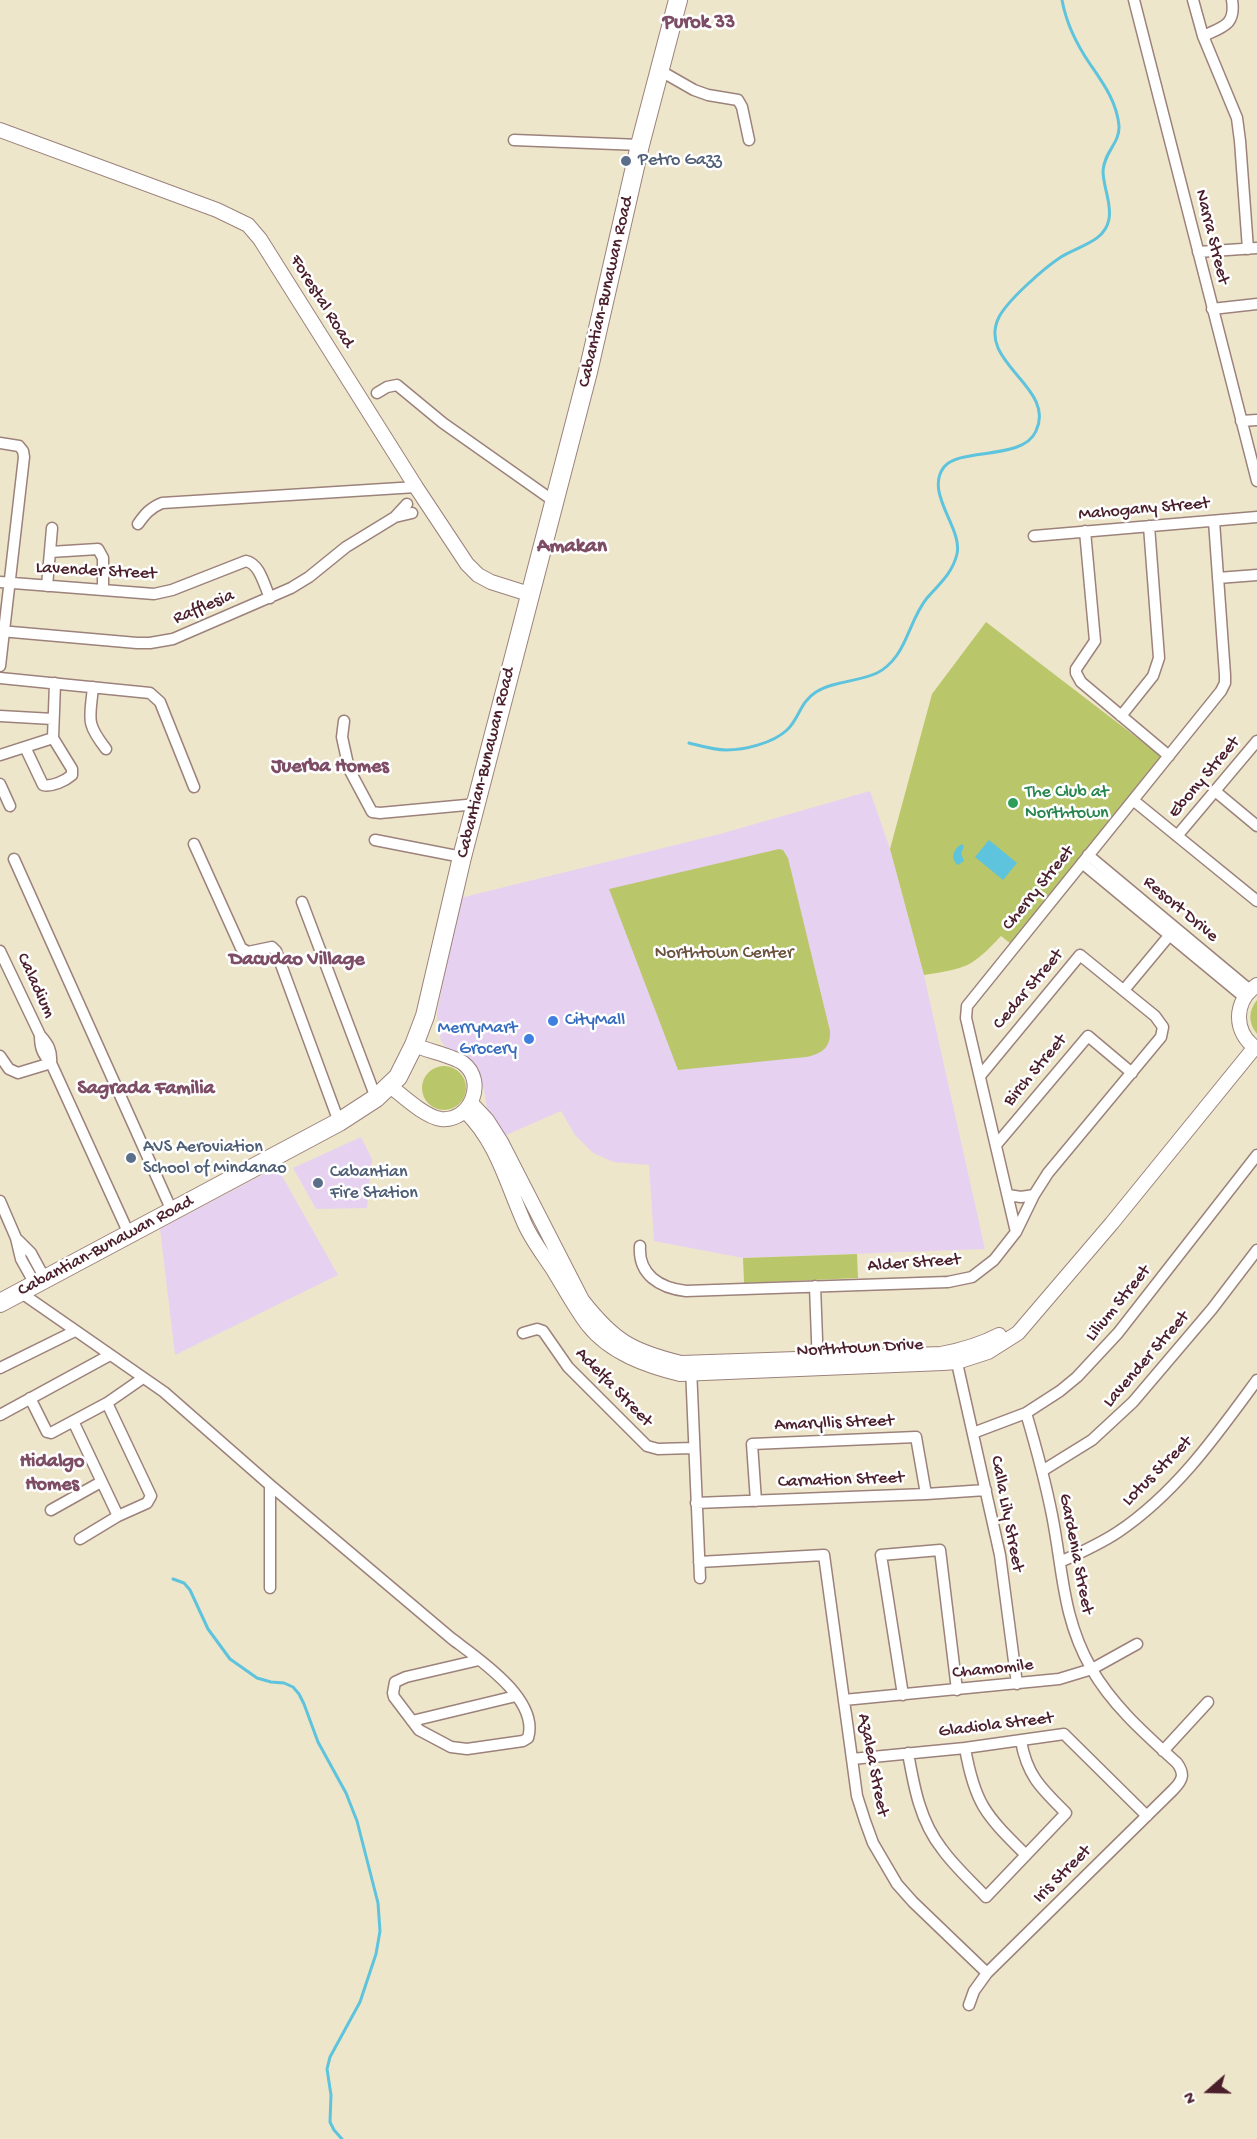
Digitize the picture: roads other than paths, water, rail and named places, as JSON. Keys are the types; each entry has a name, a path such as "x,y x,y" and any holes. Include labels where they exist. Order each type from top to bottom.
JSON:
{"main road":[{"name":"Cabantian-Bunawan Road","path":"0,1303 339,1122 383,1092 403,1068 414,1045 432,993 462,857 588,372 640,145 678,0"}],"street":[{"name":"Narra Street","path":"1134,0 1257,481"},
{"path":"1193,0 1203,36 1237,118 1253,248 1198,252"},
{"path":"1203,36 1230,22 1234,13 1232,0"},
{"path":"659,70 694,90 738,100 742,106 749,140"},
{"name":"Forestal Road","path":"0,130 217,210 248,225 261,239 416,502 478,575 491,582 529,594"},
{"path":"514,141 640,145"},
{"path":"1212,309 1257,304"},
{"path":"377,393 387,387 397,385 443,423 555,502"},
{"path":"1241,421 1257,420"},
{"path":"0,443 19,446 24,457 5,583 0,666"},
{"path":"138,524 153,506 162,503 416,502"},
{"name":"Rafflesia","path":"2,631 150,643 173,639 270,598 299,583 346,547 416,502"},
{"name":"Mahogany Street","path":"1034,536 1257,517"},
{"name":"Cherry Street","path":"1016,1232 966,1018 967,1006 1215,700 1225,683 1214,521"},
{"path":"1121,716 1153,675 1159,658 1149,526"},
{"path":"47,586 52,528"},
{"path":"1085,531 1095,641 1076,669 1076,673 1081,682 1169,756"},
{"path":"50,552 98,549 103,558 103,590"},
{"name":"Lavender Street","path":"5,583 154,594 163,593 246,561 257,568 270,598"},
{"path":"1218,578 1257,575"},
{"path":"0,678 145,692 158,698 194,787"},
{"path":"25,747 41,784 49,786 68,778 72,772 53,738 55,683"},
{"path":"93,687 90,722 93,733 106,749"},
{"path":"0,716 53,719"},
{"path":"344,720 342,737 349,769 372,812 477,804"},
{"path":"0,755 53,738"},
{"name":"Ebony Street","path":"1177,836 1257,741"},
{"path":"0,784 10,806"},
{"path":"1215,791 1257,826"},
{"path":"1133,800 1257,901"},
{"path":"375,840 462,857"},
{"path":"194,844 241,948 248,952 272,947 276,951 339,1122"},
{"path":"14,859 172,1211"},
{"name":"Resort Drive","path":"1085,859 1172,931 1250,990"},
{"path":"303,902 383,1092 435,1117 454,1117 468,1107 474,1096 474,1081 468,1068 456,1059 414,1045"},
{"path":"1124,990 1172,931"},
{"name":"Caladium","path":"0,951 40,1035 51,1050 51,1063 129,1234"},
{"name":"Cedar Street","path":"980,1076 1080,955 1155,1016 1163,1027"},
{"path":"1250,990 1240,1008 1239,1020 1242,1031 1253,1046"},
{"name":"Alder Street","path":"640,1246 644,1269 651,1278 671,1289 716,1292 948,1282 972,1277 994,1260 1016,1232 1034,1195 1048,1173 1161,1037 1163,1027"},
{"name":"Birch Street","path":"996,1145 1088,1036 1132,1073"},
{"name":"Northtown Drive","path":"468,1107 489,1131 582,1300 598,1320 627,1345 647,1354 692,1368 818,1364 941,1354 956,1357 999,1335 1018,1319 1253,1046"},
{"path":"0,1056 9,1069 18,1073 51,1063"},
{"name":"Lilium Street","path":"973,1433 1026,1413 1051,1398 1077,1377 1125,1324 1257,1155"},
{"path":"1008,1195 1021,1197 1034,1195"},
{"path":"0,1201 16,1238 31,1253 34,1285 75,1331 164,1392 451,1638 504,1679 527,1716 530,1726 528,1738 524,1741 458,1749 425,1735 394,1698 395,1682 406,1677 479,1660"},
{"name":"Lavender Street","path":"1042,1471 1092,1440 1133,1402 1212,1309 1257,1250"},
{"path":"815,1286 818,1364"},
{"name":"Adelfa Street","path":"523,1333 537,1329 543,1331 568,1367 647,1446 658,1449 693,1448"},
{"path":"0,1368 75,1331"},
{"path":"0,1415 110,1355"},
{"name":"Calla Lily Street","path":"956,1357 1000,1555 1017,1684"},
{"path":"692,1368 693,1448 700,1578"},
{"path":"30,1398 47,1432 51,1433 107,1403 143,1378"},
{"name":"Lotus Street","path":"1060,1562 1099,1544 1157,1501 1201,1456 1257,1380"},
{"path":"80,1539 118,1516 147,1503 151,1496 107,1403"},
{"name":"Gardenia Street","path":"1026,1413 1042,1471 1060,1562 1066,1608 1074,1632 1092,1669 1113,1700 1177,1763 1183,1773"},
{"path":"73,1421 118,1516"},
{"name":"Amaryllis Street","path":"756,1501 752,1444 821,1440 916,1437 926,1494"},
{"path":"51,1510 101,1482"},
{"path":"270,1485 270,1588"},
{"name":"Carnation Street","path":"696,1503 986,1490"},
{"path":"903,1695 881,1555 940,1550 957,1690"},
{"name":"Azalea Street","path":"699,1562 824,1555 858,1796 873,1843 897,1884 987,1973"},
{"name":"Chamomile","path":"844,1701 1059,1679 1092,1669 1137,1644"},
{"path":"412,1721 516,1696"},
{"path":"1163,1751 1208,1702"},
{"name":"Gladiola Street","path":"852,1759 965,1748 1065,1734 1147,1816"},
{"path":"908,1753 919,1804 928,1827 952,1862 986,1897 1066,1813 1043,1791 1030,1774 1021,1741"},
{"path":"965,1748 969,1772 982,1806 991,1820 1026,1855"},
{"name":"Iris Street","path":"969,2005 974,1991 987,1973 1180,1783 1183,1773"}],"water":[{"path":"989,840 1017,863 1003,880 975,857"},
{"path":"962,844 964,847 961,853 964,861 958,865 954,860 954,854"}],"waterway":[{"path":"689,743 726,750 742,749 767,742 787,730 806,701 816,692 823,688 870,676 888,665 901,648 922,605 948,573 957,554 955,533 938,488 939,477 944,467 963,457 1018,446 1029,440 1036,431 1039,415 1036,401 998,348 995,333 999,317 1018,293 1045,269 1061,257 1090,243 1106,227 1109,207 1103,171 1106,158 1119,132 1118,117 1112,101 1076,41 1062,0"},
{"path":"173,1579 184,1583 190,1590 208,1629 230,1659 257,1678 284,1683 293,1687 299,1694 318,1742 346,1793 357,1821 378,1903 380,1931 376,1954 360,2002 330,2057 327,2069 331,2095 330,2122 342,2139"}],"place":[{"name":"Petro Gazz","path":"626,161"},
{"name":"The Club at Northtown","path":"1013,803"},
{"name":"CityMall","path":"553,1021"},
{"name":"MerryMart Grocery","path":"529,1039"},
{"name":"AVS Aeroviation School of Mindanao","path":"131,1158"},
{"name":"Cabantian Fire Station","path":"318,1183"}],"district":[{"name":"Purok 33","path":"699,24"},
{"name":"Amakan","path":"572,548"},
{"name":"Juerba Homes","path":"330,768"},
{"name":"Dacudao Village","path":"297,961"},
{"name":"Sagrada Familia","path":"146,1090"},
{"name":"Hidalgo Homes","path":"52,1474"}],"park label":[{"name":"Northtown Center","path":"724,954"}]}
